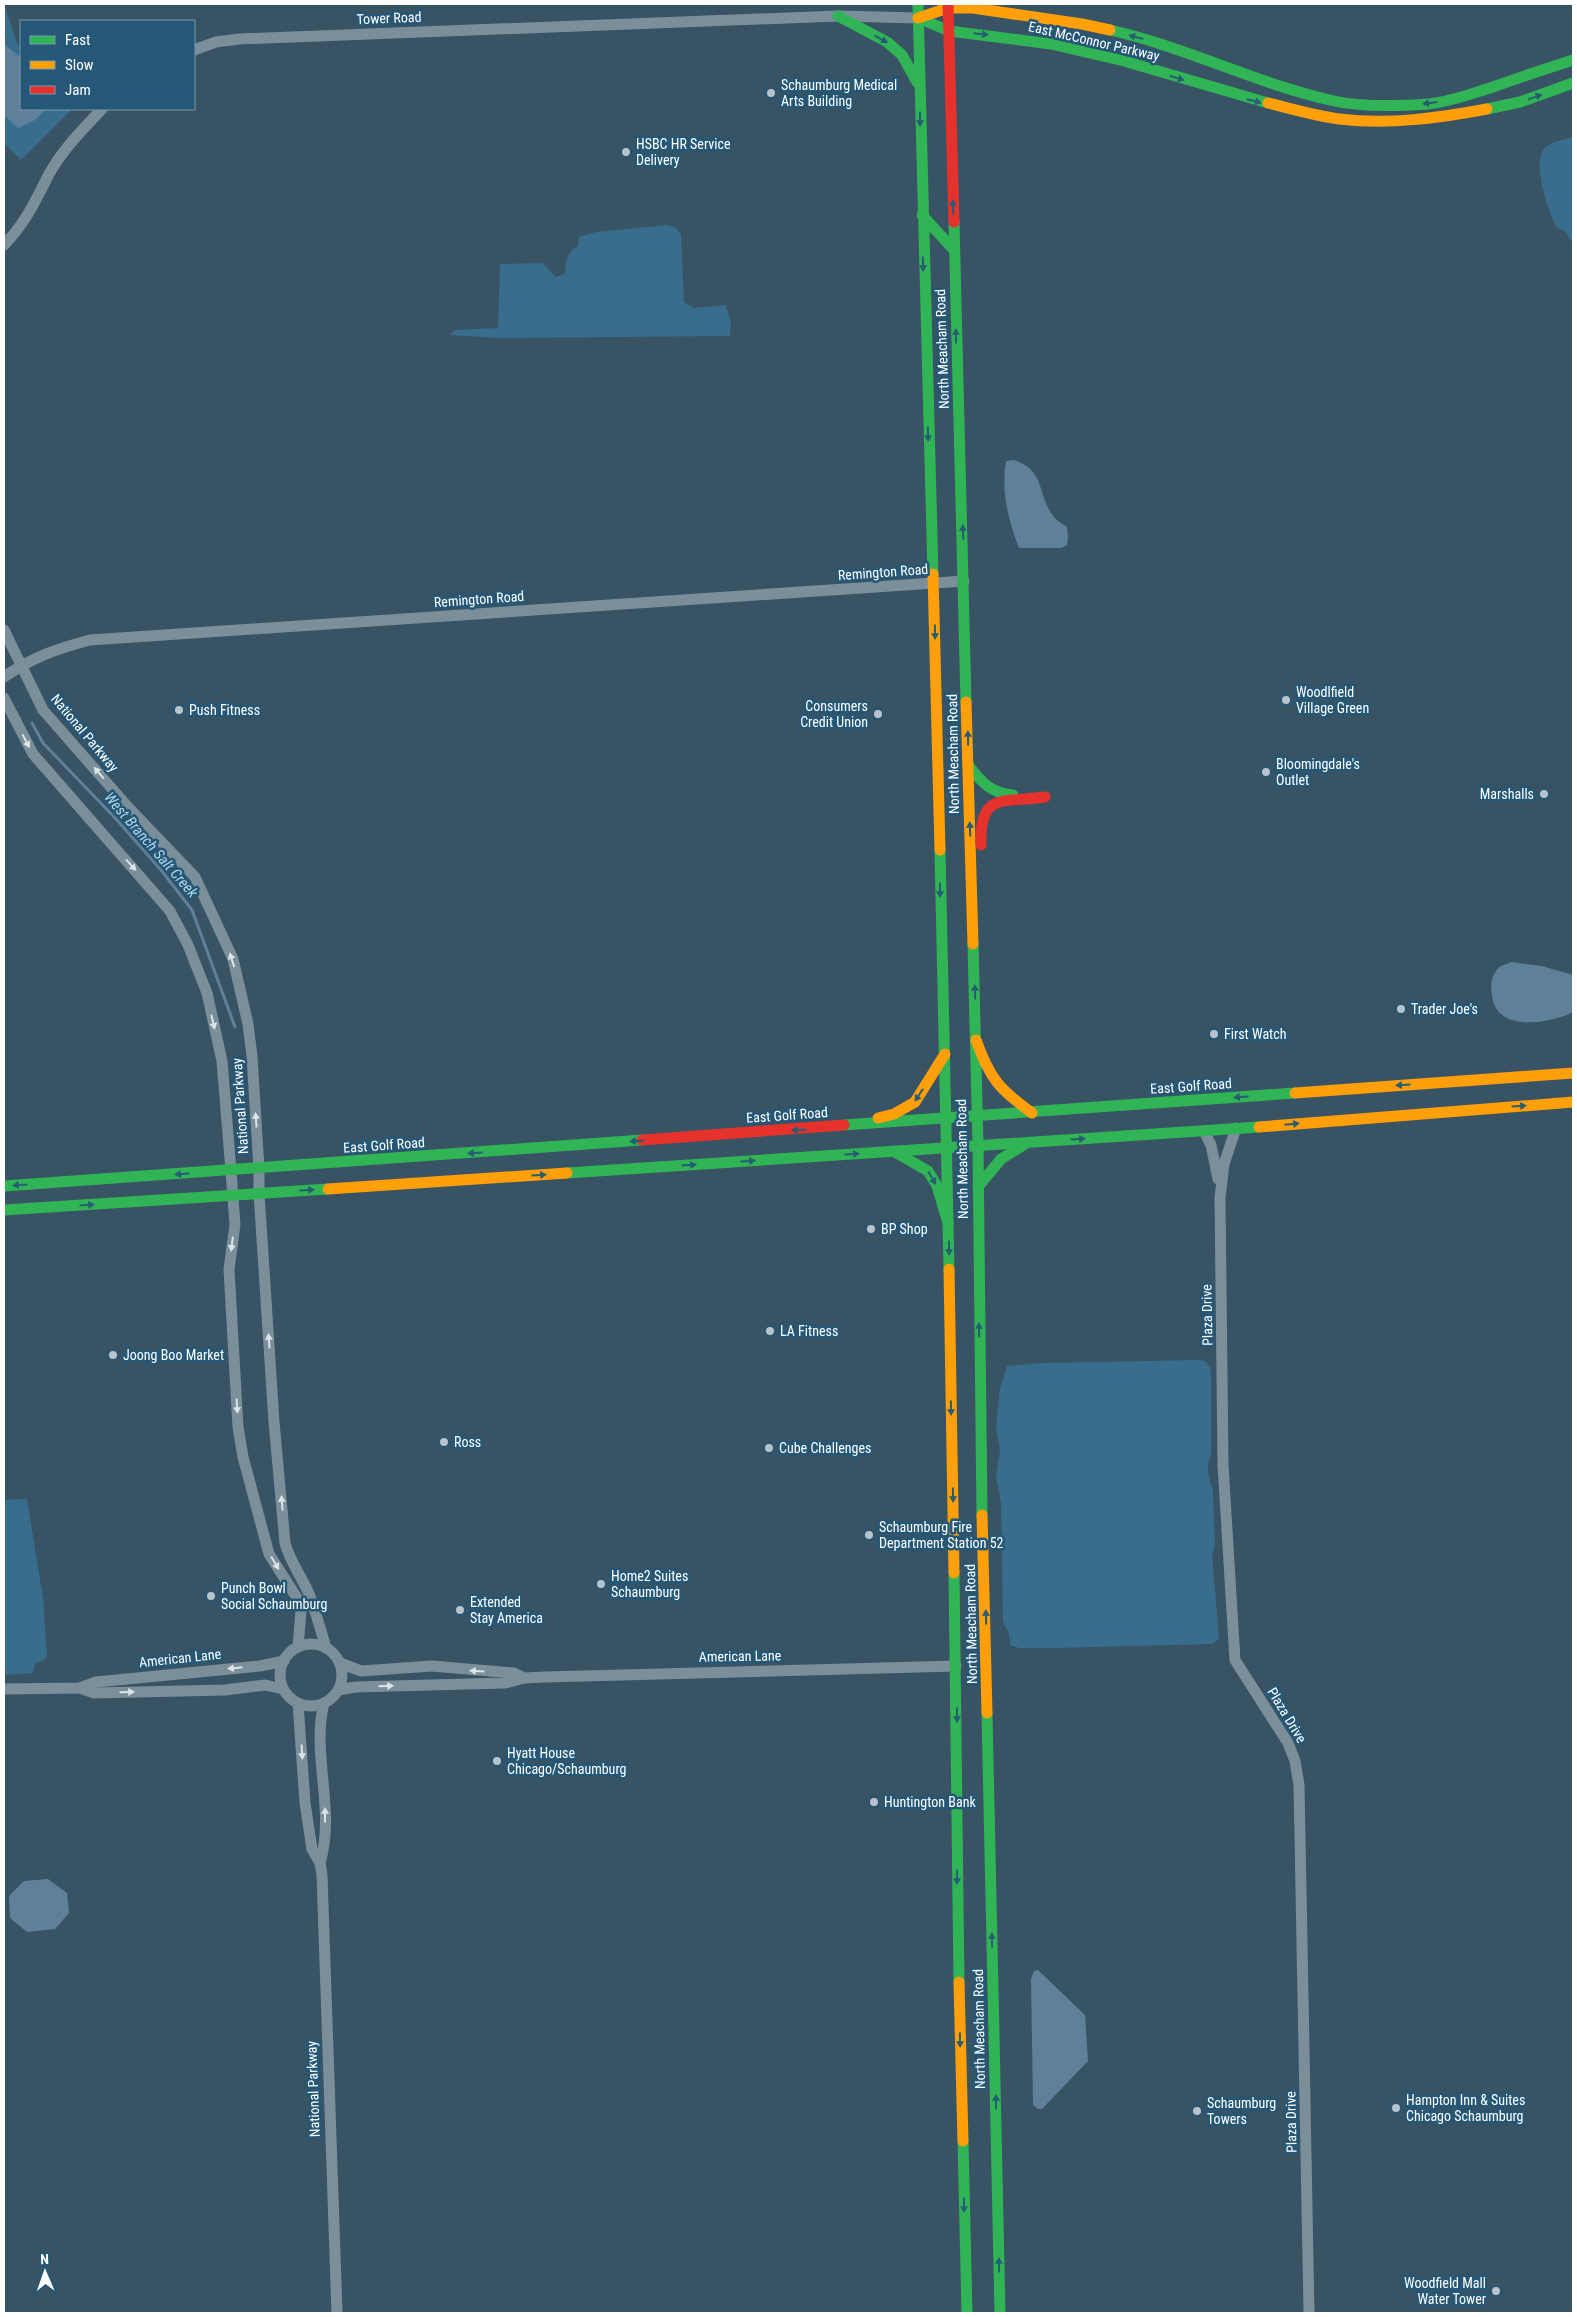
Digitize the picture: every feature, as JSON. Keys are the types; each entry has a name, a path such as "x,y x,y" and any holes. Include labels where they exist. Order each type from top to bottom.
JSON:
{"main road":[{"name":"North Meacham Road","path":"918,4 947,1146 956,1666 957,1922 967,2313"},
{"name":"North Meacham Road","path":"948,6 976,1040 979,1359 1000,2313"},
{"name":"East McConnor Parkway","path":"918,18 948,6 1002,11 1082,24 1140,37 1248,76 1335,101 1368,104 1429,104 1460,98 1573,60"},
{"path":"838,16 887,42 902,56 919,85"},
{"name":"East McConnor Parkway","path":"918,18 949,31 1051,44 1124,61 1245,98 1302,112 1346,120 1382,122 1418,120 1464,114 1520,102 1573,83"},
{"path":"922,215 954,250"},
{"path":"969,766 985,786 996,794 1045,797 1000,802 984,812 981,822 982,918 973,938"},
{"path":"976,1040 985,1068 993,1082 999,1089 1032,1113"},
{"path":"847,1126 894,1114 915,1102 945,1054"},
{"name":"East Golf Road","path":"4,1186 1573,1073"},
{"path":"4,1210 947,1146 1204,1131 1573,1102"},
{"path":"978,1187 1001,1159 1029,1142"},
{"path":"893,1150 928,1171 937,1186 948,1223"}],"street":[{"path":"838,4 838,16"},
{"name":"Tower Road","path":"195,50 216,42 239,38 838,16 918,18"},
{"path":"4,245 16,233 31,211 64,151 101,110"},
{"name":"Remington Road","path":"4,677 20,666 53,650 90,640 964,581"},
{"name":"National Parkway","path":"4,630 43,710 128,807 195,877 233,959 248,1024 259,1169 258,1193 274,1422 285,1543 290,1559 300,1574 310,1596 326,1648"},
{"name":"National Parkway","path":"4,698 33,754 170,911 188,945 207,993 222,1061 235,1225 229,1269 238,1427 243,1457 270,1554 297,1598 301,1611 298,1647"},
{"name":"Plaza Drive","path":"1220,1198 1224,1164 1236,1128"},
{"name":"Plaza Drive","path":"1204,1131 1211,1145 1220,1198 1223,1465 1234,1660 1288,1742 1295,1761 1299,1785 1309,2313"},
{"path":"317,1645 326,1648 340,1663 342,1674 338,1690 324,1703 308,1706 298,1704 283,1689 280,1670 284,1660 298,1647 317,1645"},
{"name":"American Lane","path":"4,1690 80,1688 96,1682 260,1666 284,1660"},
{"name":"American Lane","path":"340,1663 361,1671 432,1666 514,1673 524,1678"},
{"name":"American Lane","path":"338,1690 356,1687 505,1683 524,1678 956,1666"},
{"name":"American Lane","path":"80,1688 94,1693 225,1690 265,1685 283,1689"},
{"name":"National Parkway","path":"324,1703 319,1723 325,1792 325,1846 320,1863 337,2313"},
{"name":"National Parkway","path":"298,1704 305,1803 312,1849 320,1863"}],"shaded area":[{"path":"4,4 18,46 20,47 20,110 71,110 21,160 4,143"},
{"path":"4,44 20,57 20,110 45,110 35,120 18,128 4,115"},
{"path":"1573,137 1573,244 1565,231 1557,228 1554,221 1542,186 1540,162 1542,152 1547,146 1556,141"},
{"path":"667,225 675,227 681,235 684,302 694,308 726,305 731,323 730,336 498,338 450,335 455,330 498,328 500,264 542,263 556,277 565,274 567,258 578,246 579,237 596,232"},
{"path":"1014,460 1024,464 1036,477 1049,509 1055,518 1067,527 1067,545 1061,548 1019,548 1006,505 1004,483 1006,461"},
{"path":"1511,962 1542,966 1573,975 1573,1012 1551,1020 1538,1022 1513,1020 1503,1015 1495,1007 1491,984 1494,974 1499,967"},
{"path":"1205,1361 1210,1367 1211,1376 1211,1455 1208,1463 1208,1472 1213,1489 1215,1547 1212,1554 1219,1639 1212,1644 1055,1648 1019,1648 1010,1645 1009,1634 1003,1621 1001,1502 996,1476 1000,1451 996,1427 1000,1389 1007,1366 1042,1363"},
{"path":"27,1499 43,1598 47,1656 43,1661 35,1663 33,1673 4,1675 4,1500"},
{"path":"48,1879 67,1893 69,1913 55,1929 27,1932 10,1918 9,1896 24,1881"},
{"path":"1038,1970 1085,2015 1088,2061 1042,2109 1038,2109 1033,2105 1031,1979 1034,1971"}],"waterway":[{"name":"West Branch Salt Creek","path":"32,723 43,743 117,820 161,870 192,910 235,1027"}],"traffic: fast":[{"path":"918,4 933,574"},
{"path":"838,16 887,42 902,55 917,82"},
{"path":"918,18 949,31 1051,44 1124,61 1268,103"},
{"path":"1110,30 1166,46 1305,94 1345,103 1368,105 1393,106 1444,102 1573,60"},
{"path":"1487,109 1520,102 1573,83"},
{"path":"922,215 954,250"},
{"path":"954,222 966,702"},
{"path":"969,766 988,786 999,792 1013,795"},
{"path":"940,850 949,1269"},
{"path":"973,944 978,1145 982,1515"},
{"path":"844,1125 1295,1093"},
{"path":"567,1173 1259,1127"},
{"path":"4,1186 642,1140"},
{"path":"978,1187 1001,1159 1025,1144"},
{"path":"893,1151 928,1171 937,1186 948,1223"},
{"path":"4,1210 328,1189"},
{"path":"954,1573 959,1982"},
{"path":"987,1713 1000,2313"},
{"path":"963,2141 967,2313"}],"traffic: slow":[{"path":"918,18 948,8 973,8 1110,30"},
{"path":"1268,103 1330,118 1358,121 1432,118 1487,109"},
{"path":"933,574 940,850"},
{"path":"966,702 973,944"},
{"path":"976,1040 991,1074 1003,1090 1032,1113"},
{"path":"878,1118 894,1114 915,1102 945,1054"},
{"path":"1295,1093 1573,1073"},
{"path":"1259,1127 1573,1102"},
{"path":"328,1189 567,1173"},
{"path":"949,1269 954,1573"},
{"path":"982,1515 987,1713"},
{"path":"959,1982 963,2141"}],"traffic: jam":[{"path":"948,4 954,222"},
{"path":"981,845 981,828 984,816 990,808 997,803 1006,801 1045,797"},
{"path":"642,1140 844,1125"}],"place":[{"name":"Schaumburg Medical Arts Building","path":"771,93"},
{"name":"HSBC HR Service Delivery","path":"626,152"},
{"name":"Woodlfield Village Green","path":"1286,700"},
{"name":"Push Fitness","path":"179,710"},
{"name":"Consumers Credit Union","path":"878,714"},
{"name":"Bloomingdale's Outlet","path":"1266,772"},
{"name":"Marshalls","path":"1544,794"},
{"name":"Trader Joe's","path":"1401,1009"},
{"name":"First Watch","path":"1214,1034"},
{"name":"BP Shop","path":"871,1229"},
{"name":"LA Fitness","path":"770,1331"},
{"name":"Joong Boo Market","path":"113,1355"},
{"name":"Ross","path":"444,1442"},
{"name":"Cube Challenges","path":"769,1448"},
{"name":"Schaumburg Fire Department Station 52","path":"869,1535"},
{"name":"Home2 Suites Schaumburg","path":"601,1584"},
{"name":"Punch Bowl Social Schaumburg","path":"211,1596"},
{"name":"Extended Stay America","path":"460,1610"},
{"name":"Hyatt House Chicago/Schaumburg","path":"497,1761"},
{"name":"Huntington Bank","path":"874,1802"},
{"name":"Hampton Inn & Suites Chicago Schaumburg","path":"1396,2108"},
{"name":"Schaumburg Towers","path":"1197,2111"},
{"name":"Woodfield Mall Water Tower","path":"1496,2291"}]}
